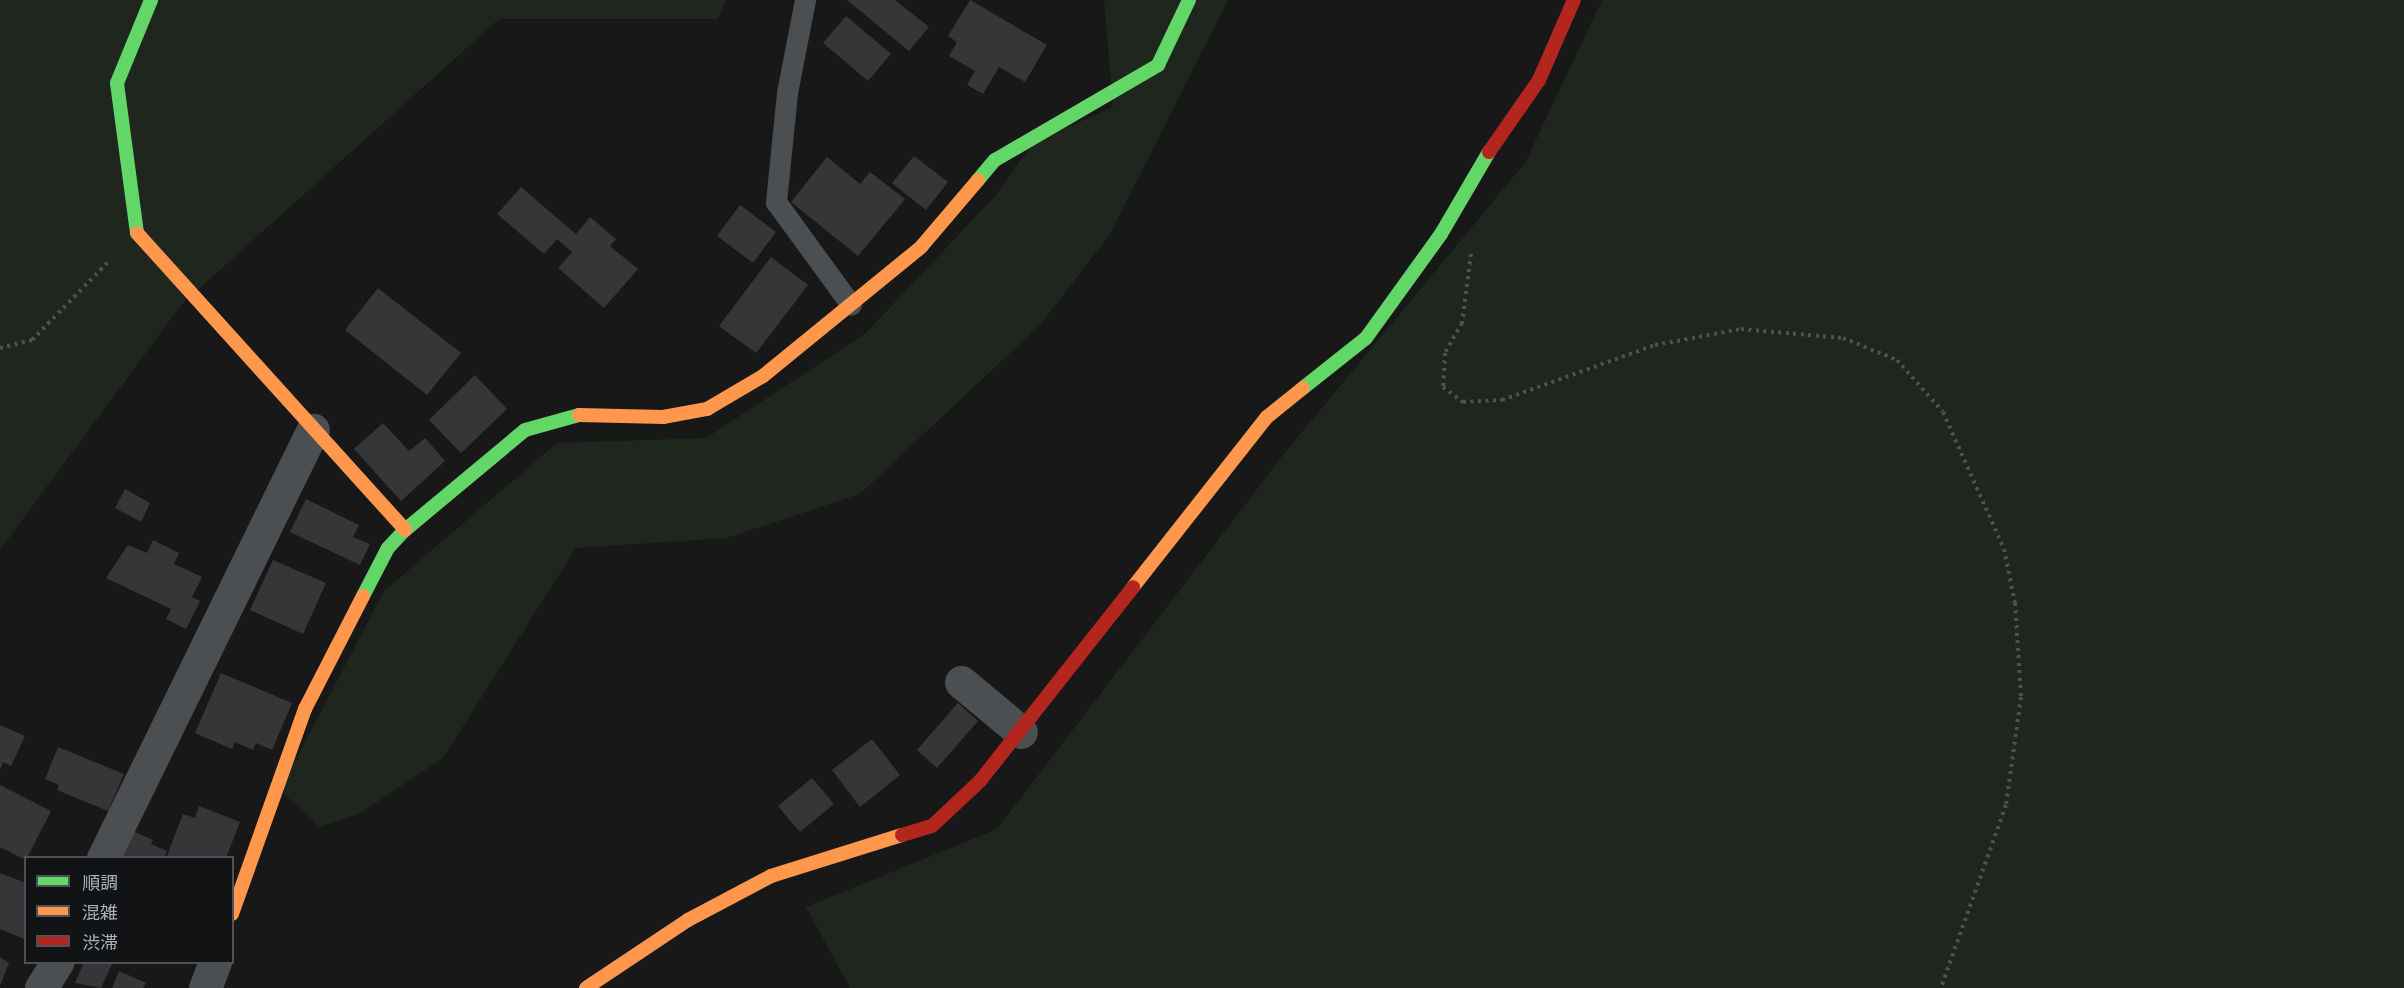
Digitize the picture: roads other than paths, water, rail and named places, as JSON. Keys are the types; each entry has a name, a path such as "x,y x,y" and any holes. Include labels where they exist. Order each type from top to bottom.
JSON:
{"street":[{"path":"151,0 117,83 137,233 405,530"},
{"path":"234,908 305,709 388,548 405,530 525,430 577,415 663,417 707,409 763,376 921,247 995,160 1158,65 1189,0"},
{"path":"586,988 688,920 771,876 932,826 980,781 1021,732 1090,635 1259,426 1366,338 1441,234 1492,147 1539,80 1574,0"},
{"path":"104,856 313,430"},
{"path":"961,682 1021,732"},
{"path":"41,988 56,964"},
{"path":"205,988 215,964"}],"lane":[{"path":"805,0 787,93 776,202 851,305"}]}
